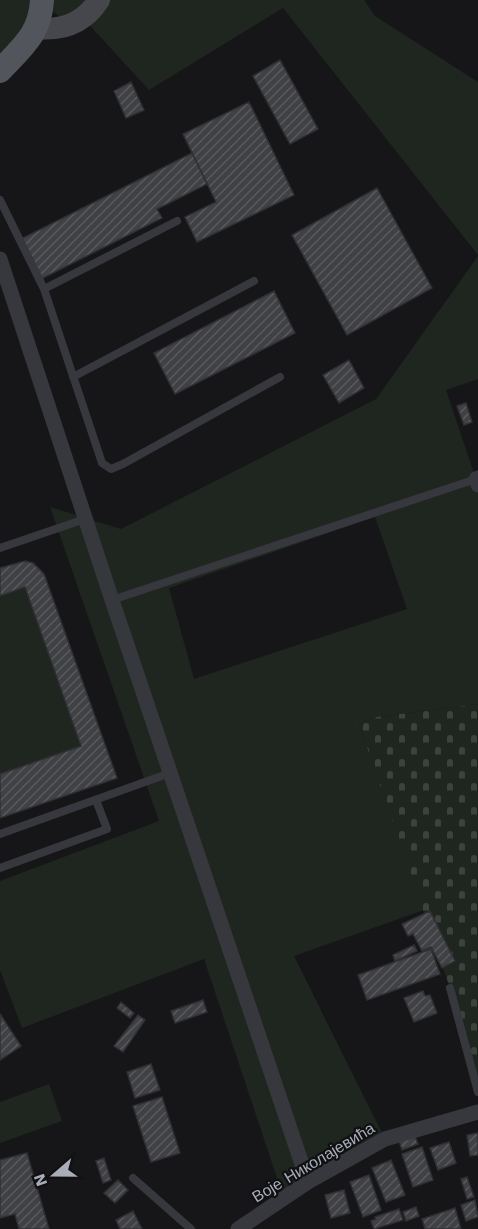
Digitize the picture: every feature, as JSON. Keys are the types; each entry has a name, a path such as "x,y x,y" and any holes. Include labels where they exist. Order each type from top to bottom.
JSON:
{"main road":[{"path":"0,71 23,48 36,28 42,0"},
{"path":"36,28 69,26 83,18 99,0"}],"street":[{"path":"0,259 308,1182"},
{"name":"Воје Николајевића","path":"238,1229 308,1182 385,1139 478,1112"}],"lane":[{"path":"0,200 44,289 102,463 111,468 280,377"},
{"path":"44,289 177,221"},
{"path":"73,377 254,281"},
{"path":"112,600 477,481"},
{"path":"0,548 85,519"},
{"path":"0,834 170,773"},
{"path":"0,868 107,829 96,800"},
{"path":"450,987 478,1092"},
{"path":"133,1178 190,1229"}],"green space":[{"path":"0,0 40,0 23,37 0,61"},
{"path":"52,0 364,0 375,16 478,82 478,255 283,8 149,90 83,18 63,20 53,11"},
{"path":"478,256 478,379 446,390 478,485 478,704 377,717 359,724 424,910 294,956 385,1139 284,1199 204,959 22,1028 0,970 0,881 159,821 50,507 121,529 376,399","holes":["375,517 407,609 194,679 169,588"]},
{"path":"25,561 33,563 44,574 117,778 0,818 0,568"},
{"path":"478,704 478,1092 450,988 359,724 377,717"},
{"path":"49,1084 62,1121 0,1143 0,1102"}],"building":[{"path":"280,60 318,129 290,144 253,76"},
{"path":"131,82 144,110 126,118 114,91"},
{"path":"249,102 294,195 197,242 185,217 216,202 183,134"},
{"path":"192,153 207,184 157,209 162,218 41,279 21,239"},
{"path":"377,188 432,288 347,335 292,235"},
{"path":"274,291 295,333 175,394 154,353"},
{"path":"349,360 364,388 339,403 323,375"},
{"path":"466,403 472,422 464,425 457,406"},
{"path":"25,561 33,563 44,574 117,778 0,818 0,774 81,746 25,587 0,596 0,568"},
{"path":"430,911 455,961 442,968 431,947 422,951 413,934 408,936 402,924"},
{"path":"414,945 417,951 395,961 393,955"},
{"path":"431,949 440,974 367,1000 358,975"},
{"path":"423,991 425,996 430,995 437,1013 414,1022 404,998"},
{"path":"203,1000 207,1012 175,1023 171,1011"},
{"path":"121,1002 134,1013 130,1018 117,1008"},
{"path":"0,1014 21,1046 0,1060"},
{"path":"138,1015 145,1020 123,1052 114,1046"},
{"path":"151,1064 160,1090 135,1098 127,1072"},
{"path":"162,1097 180,1153 151,1162 133,1106"},
{"path":"478,1133 478,1155 470,1156 467,1135"},
{"path":"415,1136 418,1144 402,1150 399,1141"},
{"path":"449,1142 456,1163 438,1170 430,1148"},
{"path":"422,1147 433,1180 413,1187 402,1154"},
{"path":"27,1153 49,1229 19,1229 15,1214 0,1218 0,1160"},
{"path":"104,1158 111,1180 103,1183 96,1161"},
{"path":"391,1160 405,1195 386,1202 372,1168"},
{"path":"369,1175 381,1210 363,1217 350,1182"},
{"path":"467,1177 474,1197 467,1199 461,1179"},
{"path":"118,1180 128,1190 115,1203 104,1193"},
{"path":"344,1190 350,1213 331,1218 325,1195"},
{"path":"475,1200 478,1217 466,1221 461,1205"},
{"path":"416,1207 419,1216 406,1221 403,1212"},
{"path":"455,1208 461,1229 425,1229 422,1219"},
{"path":"399,1209 403,1220 374,1229 371,1221 376,1219 375,1217"},
{"path":"133,1211 142,1229 120,1229 116,1220"}]}
